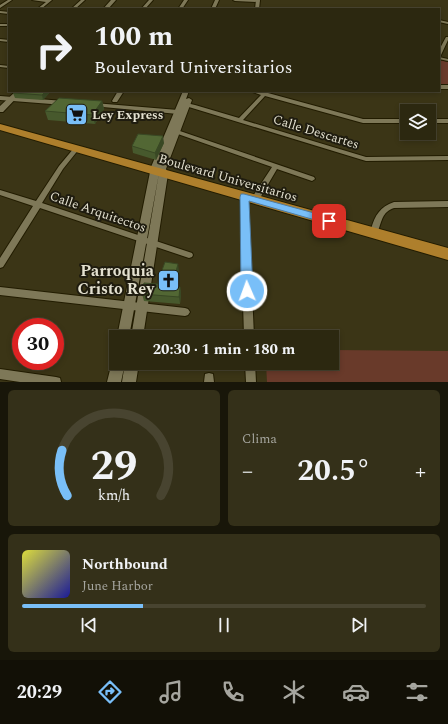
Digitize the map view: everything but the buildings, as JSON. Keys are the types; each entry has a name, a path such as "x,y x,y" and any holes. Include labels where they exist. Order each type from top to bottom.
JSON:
{"main road":[{"name":"Boulevard Universitarios","path":"0,124 244,197 448,254"},
{"name":"Boulevard Universitarios","path":"0,127 76,149 257,196 448,249"}],"street":[{"path":"0,7 10,0"},
{"path":"34,0 50,0"},
{"path":"40,8 50,0"},
{"path":"74,8 83,0"},
{"path":"106,8 114,0"},
{"path":"144,8 151,0"},
{"path":"235,0 256,0"},
{"path":"440,55 447,38"},
{"path":"0,110 19,92"},
{"path":"115,101 120,92"},
{"path":"138,330 153,243 159,171 177,132 186,92"},
{"path":"124,330 142,240 159,171 178,112 191,92"},
{"path":"240,120 265,92 363,121 400,121"},
{"path":"0,98 67,103"},
{"name":"Calle Descartes","path":"184,104 366,158 448,158"},
{"path":"91,105 178,112"},
{"path":"436,121 448,121"},
{"path":"177,132 312,179"},
{"path":"0,265 76,149"},
{"path":"257,196 276,166"},
{"name":"Calle Arquitectos","path":"0,192 189,255"},
{"path":"244,197 249,330"},
{"path":"375,229 381,212 389,206 448,204"},
{"path":"0,291 185,312"},
{"path":"114,382 117,370"},
{"path":"129,382 131,370"},
{"path":"250,370 251,382"},
{"path":"0,374 56,382"}],"shaded area":[{"path":"440,60 448,62 448,85 440,85"},
{"path":"339,350 448,351 448,382 267,382 266,370 339,370"}],"place":[{"name":"Ley Express","path":"77,115"},
{"name":"Parroquia Cristo Rey","path":"169,280"}],"route":[{"path":"247,291 244,197 329,221"}]}
